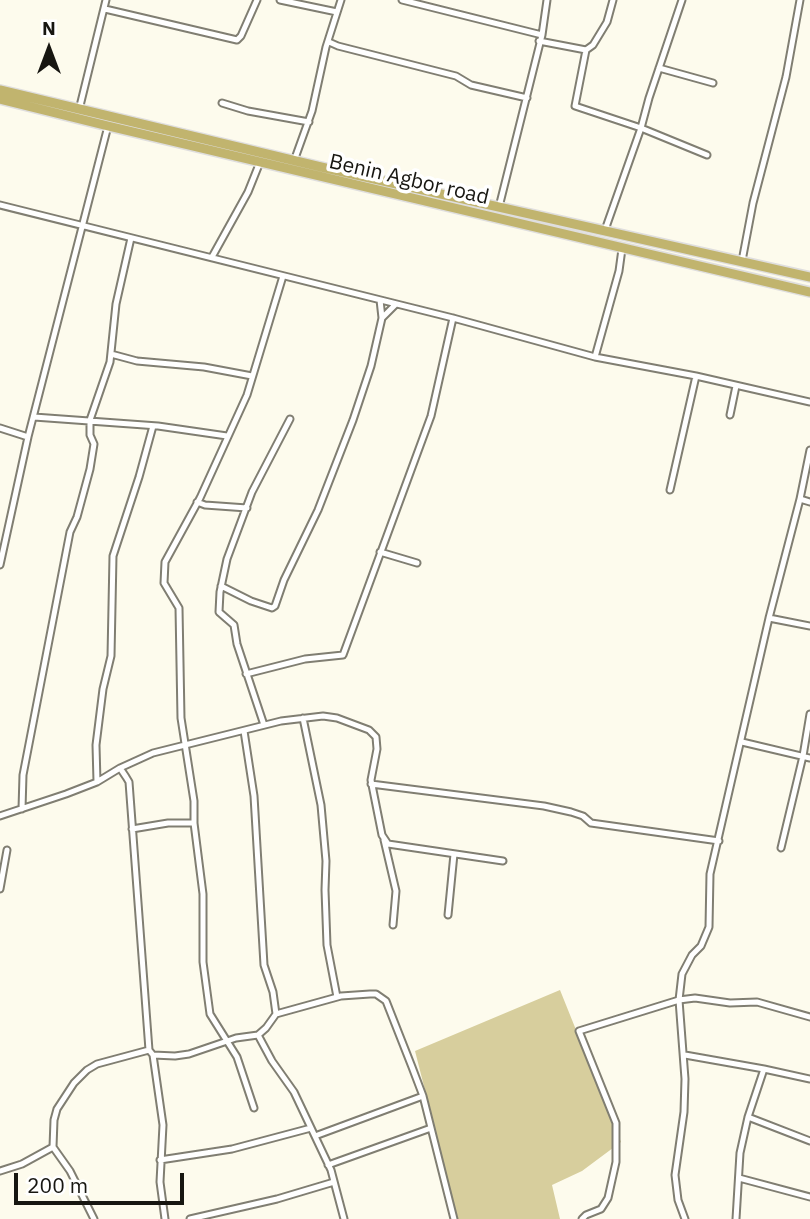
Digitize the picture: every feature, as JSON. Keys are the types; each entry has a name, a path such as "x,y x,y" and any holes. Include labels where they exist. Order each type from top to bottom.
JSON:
{"highway":[{"name":"Benin Agbor road","path":"0,90 622,249 810,292"},
{"name":"Benin Agbor road","path":"0,99 260,162 294,166 499,207 810,276"}],"street":[{"path":"79,110 106,0"},
{"path":"105,9 237,40 257,0"},
{"path":"280,0 337,12"},
{"path":"294,166 309,122 341,0"},
{"path":"402,0 586,50"},
{"path":"499,207 527,97 547,0"},
{"path":"613,0 607,22 593,45 586,50 575,106 641,128 707,155"},
{"path":"605,230 682,0"},
{"path":"742,261 753,203 786,77 800,0"},
{"path":"329,41 338,46 456,76 471,85 527,97"},
{"path":"659,68 713,83"},
{"path":"222,103 248,111 309,122"},
{"path":"0,565 28,437 108,126"},
{"path":"212,257 248,192 260,162"},
{"path":"0,205 453,318 595,357 810,402"},
{"path":"22,809 23,775 70,532 77,517 90,469 94,444 90,435 90,420 111,354 116,304 131,238"},
{"path":"595,357 619,271 622,249"},
{"path":"254,1108 237,1057 211,1018 208,1006 203,962 203,894 194,823 194,801 181,718 179,608 164,583 163,573 165,562 197,502 247,395 284,276"},
{"path":"221,586 251,601 272,608 275,606 284,580 318,510 353,420 371,366 382,318 380,300"},
{"path":"382,318 396,304"},
{"path":"246,674 305,659 343,655 431,416 453,318"},
{"path":"111,354 137,361 204,367 252,376"},
{"path":"670,490 696,376"},
{"path":"730,415 736,386"},
{"path":"34,417 153,426 227,436"},
{"path":"264,725 237,644 234,625 219,612 221,586 227,559 253,492 290,419"},
{"path":"97,782 96,745 103,689 111,656 113,556 153,426"},
{"path":"0,428 28,437"},
{"path":"685,1219 678,1200 675,1175 684,1112 685,1055 679,1000 682,974 692,955 701,946 709,927 710,874 810,450"},
{"path":"800,499 810,502"},
{"path":"197,502 247,508"},
{"path":"380,552 417,563"},
{"path":"769,618 810,626"},
{"path":"781,848 807,757 810,714"},
{"path":"0,816 97,782 153,753 264,725 303,718 337,718 374,733 377,740 372,784 396,891 393,925"},
{"path":"303,718 321,805 326,861 327,945 337,998"},
{"path":"244,731 254,796 264,965 273,992 276,1014"},
{"path":"742,742 807,757"},
{"path":"120,768 129,782 151,1053 163,1125 160,1182 165,1219"},
{"path":"372,784 544,806 571,811 591,822 719,841"},
{"path":"132,829 168,823 194,823"},
{"path":"384,840 392,845 503,861"},
{"path":"0,888 7,850"},
{"path":"448,915 454,854"},
{"path":"94,1219 70,1171 53,1147 57,1109 74,1083 87,1070 97,1064 151,1053 182,1055 226,1041 258,1035 276,1014 337,998 376,994 386,1001 423,1096 454,1219"},
{"path":"582,1219 601,1209 608,1198 616,1162 615,1123 579,1031 679,1000 695,998 730,1003 757,1002 810,1017"},
{"path":"258,1035 272,1062 294,1092 315,1136 334,1182 344,1219"},
{"path":"685,1055 809,1079 810,1069"},
{"path":"736,1219 740,1153 748,1117 764,1069"},
{"path":"315,1136 423,1096"},
{"path":"748,1117 810,1141"},
{"path":"160,1160 232,1149 311,1128"},
{"path":"328,1165 431,1128"},
{"path":"0,1171 22,1164 53,1147"},
{"path":"739,1178 810,1197"},
{"path":"190,1219 277,1199 334,1182"}],"shaded area":[{"path":"560,990 621,1142 582,1171 552,1185 560,1219 458,1219 415,1051"}]}
